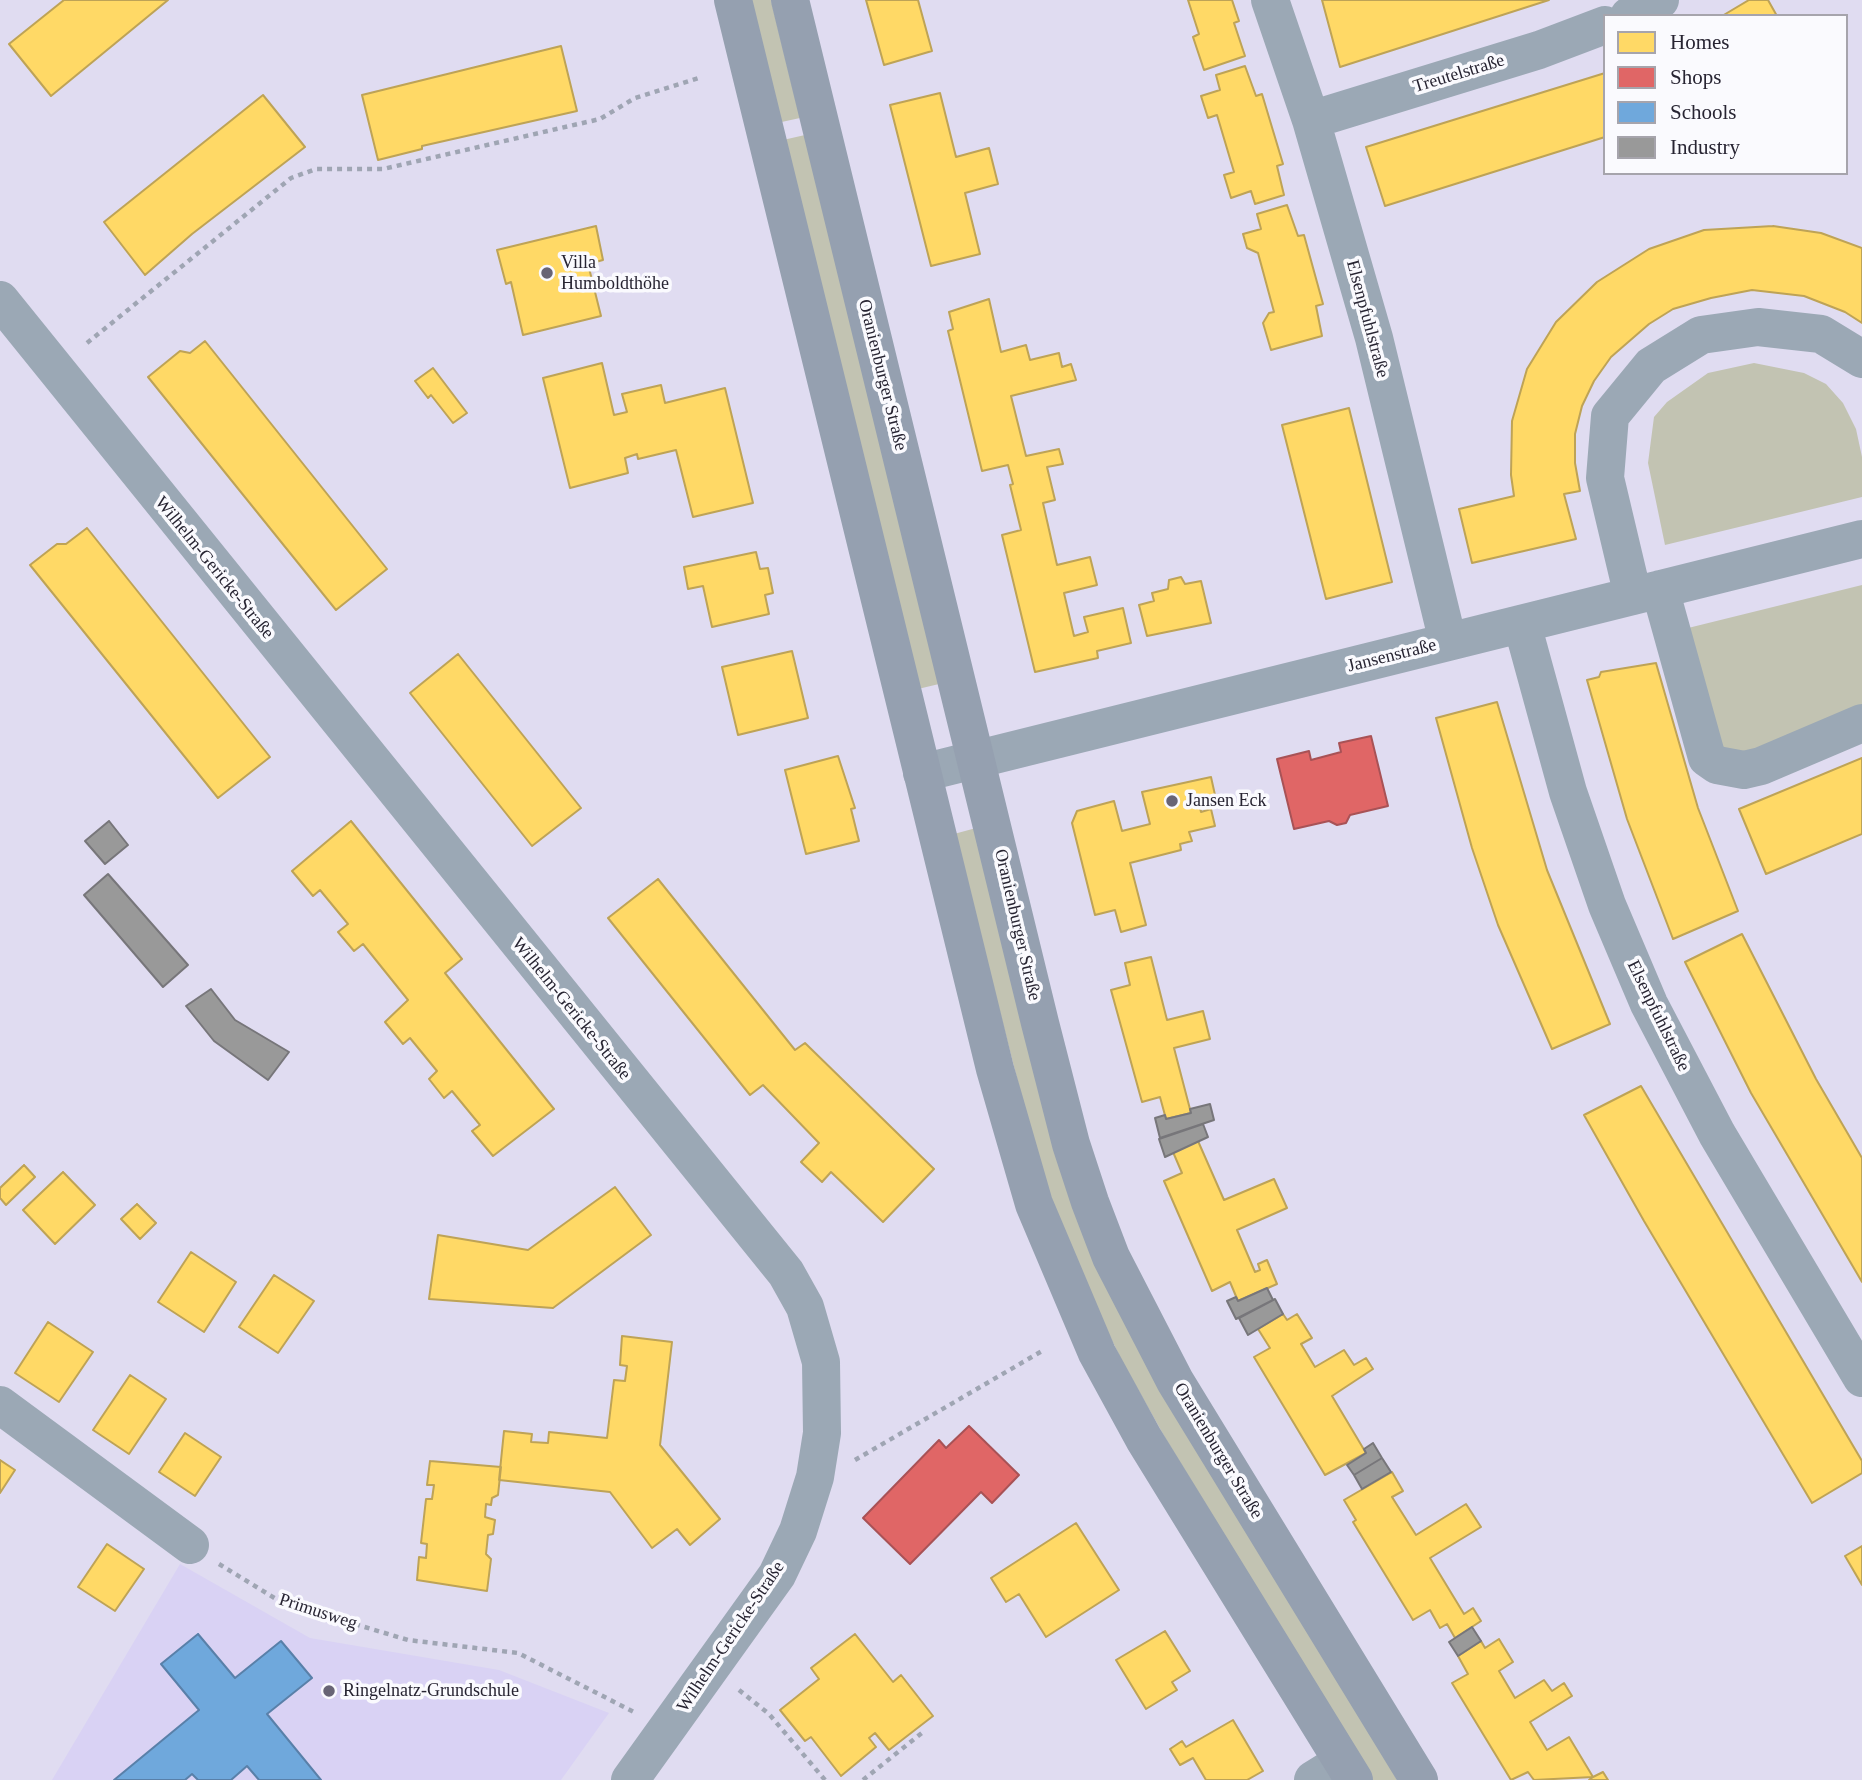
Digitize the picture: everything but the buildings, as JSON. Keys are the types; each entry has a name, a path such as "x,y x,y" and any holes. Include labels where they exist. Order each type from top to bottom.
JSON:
{"main road":[{"path":"733,0 922,773 1013,1136 1034,1204 1063,1280 1097,1353 1336,1774"},
{"name":"Oranienburger Straße","path":"790,0 1072,1144 1111,1257 1175,1381 1419,1780"}],"street":[{"name":"Elsenpfuhlstraße","path":"1270,0 1311,120 1374,338 1448,642"},
{"path":"1633,14 1660,0"},
{"name":"Treutelstraße","path":"1311,120 1539,50 1603,26"},
{"name":"Wilhelm-Gericke-Straße","path":"0,300 786,1273 805,1307 821,1362 822,1433 815,1477 798,1531 777,1575 630,1780"},
{"path":"1862,359 1821,334 1758,327 1701,335 1651,366 1610,416 1605,478 1707,758 1717,765 1744,770 1760,766 1862,723"},
{"name":"Jansenstraße","path":"922,773 1862,539"},
{"name":"Elsenpfuhlstraße","path":"1522,624 1568,792 1607,905 1649,1004 1717,1133 1862,1378"},
{"path":"0,1405 190,1545"}],"path":[{"path":"88,344 291,177 316,169 383,169 600,119 635,98 702,77"},
{"path":"847,1464 1042,1351"},
{"name":"Primusweg","path":"190,1545 281,1602 408,1640 518,1653 638,1714"},
{"path":"730,1683 769,1714 825,1780"},
{"path":"863,1780 923,1732"}],"shaded area":[{"name":"Ringelnatz-Grundschule","path":"180,1564 310,1638 499,1670 609,1713 561,1780 52,1780"}],"green space":[{"path":"747,0 771,0 800,118 777,123"},
{"path":"805,135 939,684 918,689 783,140"},
{"path":"1754,363 1804,373 1826,384 1843,403 1856,429 1862,457 1862,497 1665,545 1648,463 1654,417 1667,402 1708,373"},
{"path":"1862,585 1862,711 1756,756 1719,748 1680,630"},
{"path":"976,828 1055,1144 1397,1780 1373,1780 1167,1441 1123,1363 1088,1291 1063,1232 1036,1152 954,834"}],"place":[{"name":"Villa Humboldthöhe","path":"547,273"},
{"name":"Jansen Eck","path":"1172,801"},
{"name":"Ringelnatz-Grundschule","path":"329,1691"}]}
